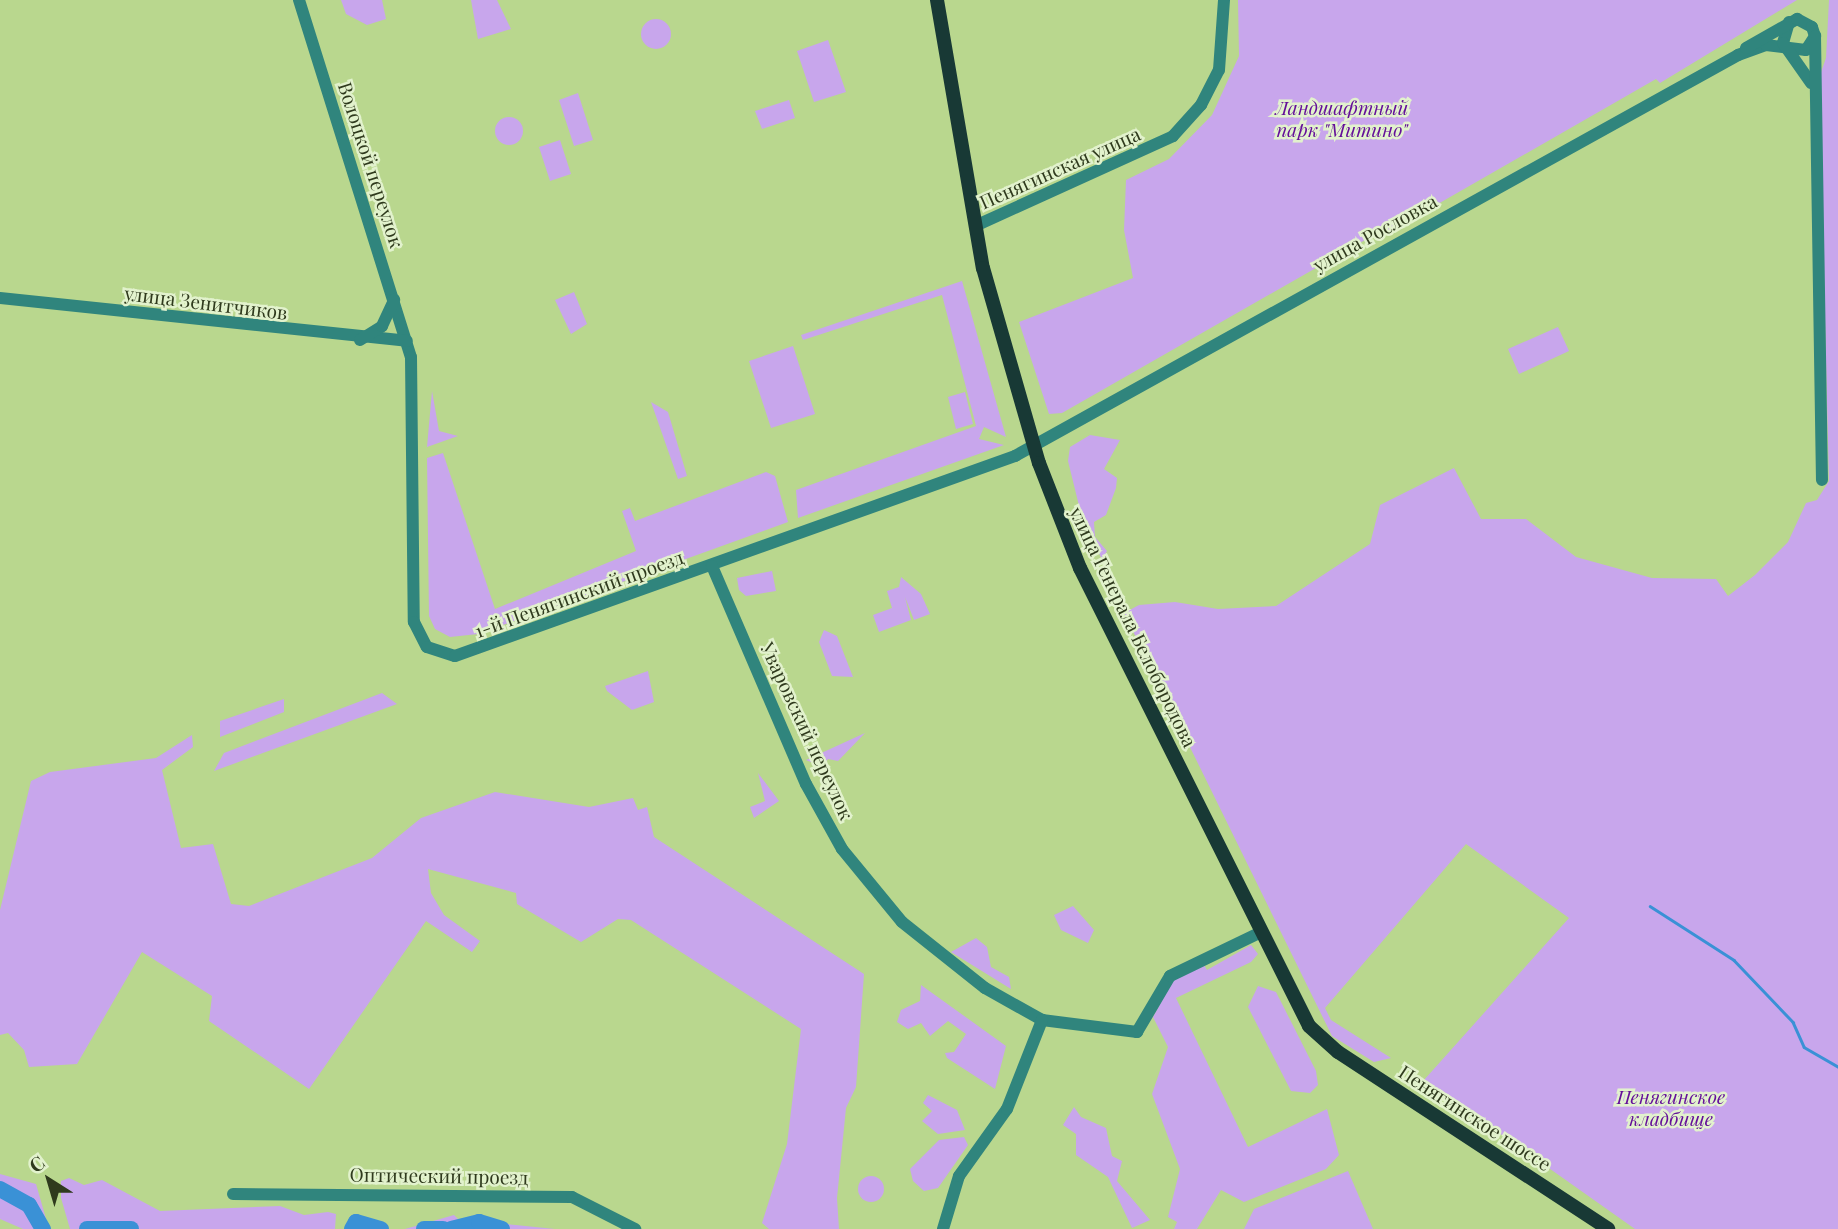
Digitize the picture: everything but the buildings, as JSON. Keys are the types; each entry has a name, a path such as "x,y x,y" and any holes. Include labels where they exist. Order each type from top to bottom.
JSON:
{"main road":[{"name":"улица Генерала Белобородова","path":"937,0 975,226 1033,447 1080,568 1262,932 1321,1039"},
{"name":"Пенягинское шоссе","path":"1321,1039 1608,1229"}],"street":[{"name":"Волоцкой переулок","path":"299,0 407,341"},
{"name":"Пенягинская улица","path":"975,226 1173,136 1201,105 1219,70 1224,0"},
{"path":"1811,83 1781,35 1789,21 1805,20 1815,36 1811,83 1822,480"},
{"name":"улица Рословка","path":"1033,447 1738,55 1789,21"},
{"path":"1789,49 1806,50 1815,36"},
{"name":"улица Рословка","path":"1738,55 1766,45 1789,49"},
{"name":"улица Зенитчиков","path":"0,298 359,341 407,341"},
{"path":"359,341 382,326 394,300"},
{"name":"1-й Пенягинский проезд","path":"407,341 413,375 412,612 428,647 455,656 476,652 1033,447"},
{"name":"Уваровский переулок","path":"712,566 811,794 842,849 926,944 1042,1020 1137,1031 1170,976 1262,932"},
{"path":"943,1229 959,1177 1007,1109 1042,1020"},
{"name":"Оптический проезд","path":"233,1194 572,1196 635,1229"}],"green space":[{"path":"341,0 382,0 386,19 367,25 346,14"},
{"path":"471,0 497,0 511,29 478,39"},
{"name":"Ландшафтный парк \"Митино\"","path":"1238,0 1797,0 1660,83 1656,79 1389,232 1386,228 1062,413 1049,414 1019,322 1133,278 1124,230 1126,180 1169,159 1212,115 1239,56"},
{"name":"Пенягинское кладбище","path":"1829,0 1838,0 1838,1229 1635,1229 1424,1080 1569,918 1466,844 1325,1008 1331,1020 1391,1058 1374,1062 1332,1036 1124,613 1139,605 1175,602 1218,609 1276,606 1370,544 1380,505 1454,468 1481,519 1526,519 1576,557 1652,578 1716,579 1728,596 1755,575 1788,542 1806,503 1817,500 1829,481 1819,78 1826,58"},
{"path":"656,19 666,24 671,34 666,44 656,49 646,44 641,34 646,24"},
{"path":"828,40 846,92 814,102 797,51"},
{"path":"578,93 593,140 574,146 559,100"},
{"path":"789,100 795,118 762,129 755,111"},
{"path":"509,117 519,121 523,131 519,141 509,145 499,141 495,131 499,121"},
{"path":"560,140 571,174 550,181 539,147"},
{"path":"962,281 1006,437 984,427 979,439 1004,445 798,518 796,490 976,426 942,295 803,340 801,335"},
{"path":"574,292 587,324 571,334 555,300"},
{"path":"1558,327 1569,351 1519,374 1508,349"},
{"path":"793,346 815,414 771,428 749,361"},
{"path":"432,391 439,431 458,436 427,447"},
{"path":"965,392 973,424 956,429 948,397"},
{"path":"651,402 668,412 687,476 678,479"},
{"path":"1090,435 1120,440 1104,469 1117,478 1116,488 1106,515 1094,522 1095,537 1107,551 1102,559 1084,526 1068,461 1070,447"},
{"path":"443,453 495,609 636,551 622,511 630,508 635,521 766,472 775,476 788,522 478,634 450,637 435,629 429,616 427,458"},
{"path":"772,571 776,591 746,596 739,590 737,578"},
{"path":"901,577 921,594 930,614 914,620 905,597 911,620 879,632 873,615 892,608 887,591 899,587"},
{"path":"824,630 837,636 853,677 832,676 819,642"},
{"path":"648,671 654,702 632,710 607,691 605,686"},
{"path":"382,693 397,704 214,771 224,753"},
{"path":"284,699 284,712 220,737 220,721"},
{"path":"865,733 838,761 828,759 822,767 806,760"},
{"path":"192,735 193,747 162,770 181,848 213,844 231,904 249,906 372,858 421,818 495,792 589,807 633,798 638,810 647,807 654,837 864,974 856,1087 846,1108 837,1198 839,1229 769,1229 762,1223 787,1144 801,1029 631,920 618,919 581,942 517,904 516,893 428,869 431,893 444,915 480,941 472,952 426,921 309,1089 209,1021 212,996 142,952 77,1064 29,1067 24,1050 8,1033 0,1035 0,910 31,781 50,772 156,758"},
{"path":"758,773 779,801 754,818 750,807 765,801"},
{"path":"1073,906 1094,930 1088,943 1061,930 1054,915"},
{"path":"976,938 987,947 991,967 1009,977 1011,989 951,952"},
{"path":"1251,945 1258,954 1251,962 1176,998 1248,1147 1327,1109 1339,1155 1326,1169 1244,1202 1221,1190 1197,1229 1174,1229 1177,1222 1168,1217 1180,1169 1152,1094 1168,1047 1153,1017 1174,978 1204,965 1207,970"},
{"path":"921,985 1006,1046 995,1089 947,1058 945,1053 954,1052 966,1034 948,1021 930,1036 921,1023 908,1029 897,1022 901,1010 920,1001"},
{"path":"1258,986 1276,992 1316,1071 1318,1085 1310,1093 1291,1091 1248,1007"},
{"path":"928,1095 957,1110 965,1130 938,1134 922,1121 932,1111 923,1103"},
{"path":"1074,1107 1081,1117 1106,1128 1112,1156 1122,1161 1117,1181 1150,1220 1132,1228 1108,1177 1076,1155 1076,1134 1063,1125"},
{"path":"964,1137 968,1145 938,1188 924,1191 913,1181 910,1169 939,1140"},
{"path":"1348,1171 1373,1229 1244,1229 1254,1209"},
{"path":"0,1174 36,1184 49,1229 23,1229 0,1219"},
{"path":"871,1176 880,1180 884,1189 880,1198 871,1202 862,1198 858,1189 862,1180"},
{"path":"69,1178 84,1185 102,1180 160,1211 280,1206 304,1215 328,1212 336,1214 335,1229 70,1229 61,1198 61,1181"},
{"path":"454,1215 458,1219 555,1229 405,1229"}],"waterway":[{"path":"1650,906 1734,960 1793,1022 1804,1047 1838,1067"},
{"path":"0,1189 29,1205 43,1229"},
{"path":"352,1229 356,1222 381,1229"},
{"path":"451,1229 479,1222 502,1229"},
{"path":"87,1229 131,1229"},
{"path":"424,1229 443,1229"}]}
